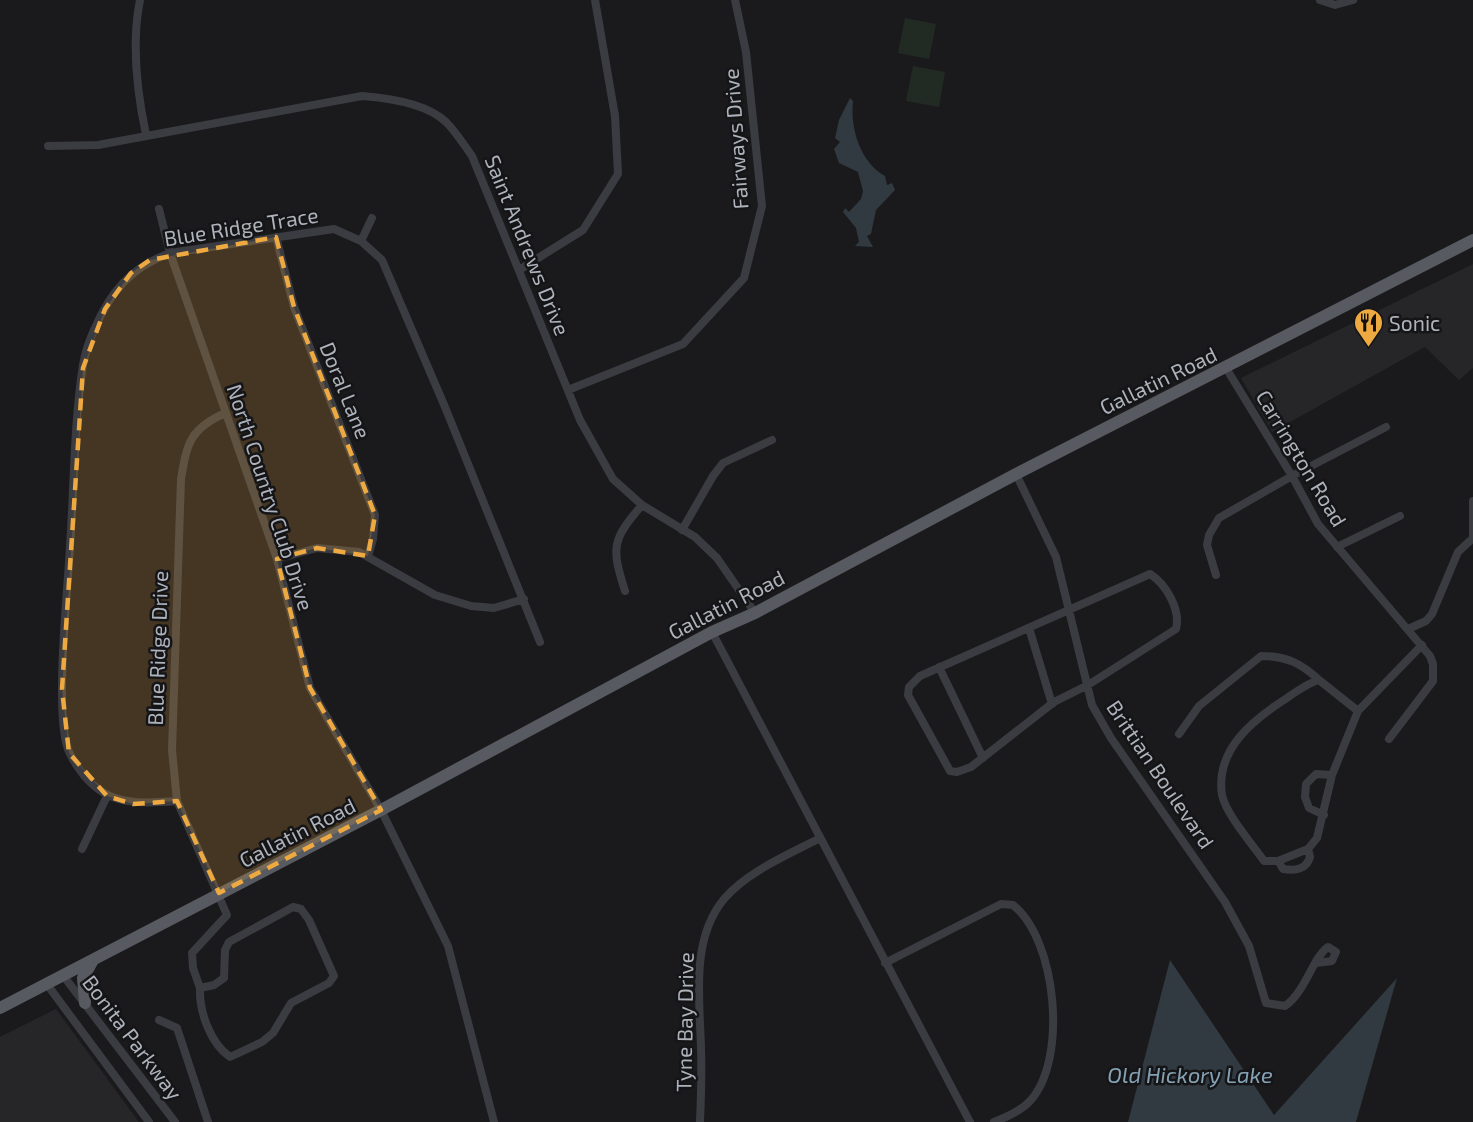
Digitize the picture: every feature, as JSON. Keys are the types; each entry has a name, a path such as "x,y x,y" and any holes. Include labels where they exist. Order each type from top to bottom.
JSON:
{"main road":[{"name":"Gallatin Road","path":"0,1008 381,810 712,632 755,613 1016,474 1227,368 1473,240"},
{"path":"85,1003 83,978 94,958"}],"street":[{"path":"140,0 136,28 136,66 146,135"},
{"path":"519,270 583,230 618,174 615,116 596,0"},
{"name":"Fairways Drive","path":"568,390 683,344 744,278 762,206 746,52 735,0"},
{"path":"1320,0 1335,5 1353,0"},
{"name":"Saint Andrews Drive","path":"48,146 98,146 146,135 362,96 412,103 446,121 472,156 580,420 613,478 642,505 695,537 717,558 755,613"},
{"name":"North Country Club Drive","path":"159,209 170,253 277,559 310,688 381,810 448,946 494,1122"},
{"path":"361,241 372,218"},
{"name":"Blue Ridge Trace","path":"177,801 134,804 107,796 81,771 69,753 65,736 62,689 83,368 94,330 117,290 131,273 150,260 170,253 334,229 361,241 382,260 540,642"},
{"name":"Doral Lane","path":"276,237 294,307 375,515 374,539 368,556"},
{"name":"Carrington Road","path":"1227,368 1318,524 1422,645 1434,664 1433,681 1389,739"},
{"name":"Blue Ridge Drive","path":"200,988 193,968 192,952 227,915 177,801 172,750 181,479 185,453 192,435 208,421 225,413"},
{"path":"1216,575 1207,545 1209,535 1219,518 1292,476 1386,427"},
{"path":"682,531 712,476 723,463 772,440"},
{"name":"Brittian Boulevard","path":"1016,474 1056,557 1092,705 1111,738 1225,902 1249,946 1266,1003 1282,1006 1291,1001 1316,963"},
{"path":"1408,629 1426,621 1432,614 1458,552 1473,538 1473,501"},
{"path":"625,591 616,549 619,532 642,505"},
{"path":"1337,547 1400,516"},
{"path":"277,559 317,548 360,552 435,595 471,606 494,608 524,599"},
{"path":"1150,574 1161,581 1179,618 1176,629 1088,685 1052,704 983,758 964,770 950,771 908,695 909,687 920,676 1029,628 1150,574"},
{"path":"1029,628 1052,704"},
{"path":"712,632 970,1122"},
{"path":"1319,680 1313,681 1248,725 1235,741 1223,774 1222,795 1241,830 1264,861 1278,861 1308,849 1317,838 1332,775 1358,711 1422,645"},
{"path":"1179,734 1199,706 1261,656 1285,657 1302,664 1358,711"},
{"path":"939,667 983,758"},
{"path":"1324,815 1309,808 1306,784 1316,774 1332,775"},
{"path":"82,849 107,796"},
{"name":"Tyne Bay Drive","path":"700,1122 699,974 704,939 713,915 725,897 750,876 820,838"},
{"path":"1278,861 1283,869 1293,871 1302,868 1310,857 1308,849"},
{"path":"885,963 1001,904 1013,905 1033,926 1045,954 1053,997 1048,1058 1042,1078 1030,1101 1010,1116 994,1122"},
{"path":"293,907 301,909 309,920 334,976 329,983 291,1003 268,1038 230,1058 222,1052 199,1007 200,988 214,985 224,978 225,950 229,942 293,907"},
{"name":"Bonita Parkway","path":"63,974 175,1122"},
{"name":"Bonita Parkway","path":"46,983 149,1122"},
{"path":"159,1020 177,1028 208,1122"}],"highlighted area":[{"path":"276,237 294,307 375,515 368,556 317,548 277,559 310,688 381,810 219,893 177,801 133,804 107,796 69,753 62,689 83,368 105,309 131,273 150,260"}],"shaded area":[{"path":"905,18 936,24 929,59 898,53"},
{"path":"913,66 945,72 939,107 906,101"},
{"path":"1473,264 1473,368 1459,380 1425,347 1272,432 1241,378"},
{"path":"56,1009 139,1122 0,1122 0,1037"}],"water":[{"path":"850,98 853,101 853,122 858,143 869,162 885,176 887,185 892,183 895,190 876,210 871,234 867,236 873,247 855,246 859,242 856,228 843,212 845,208 849,212 861,199 863,191 858,172 839,163 834,149 840,142 835,138 839,120"},
{"name":"Old Hickory Lake","path":"1170,960 1274,1115 1397,978 1356,1122 1128,1122"}],"place":[{"name":"Sonic","path":"1368,348"}]}
